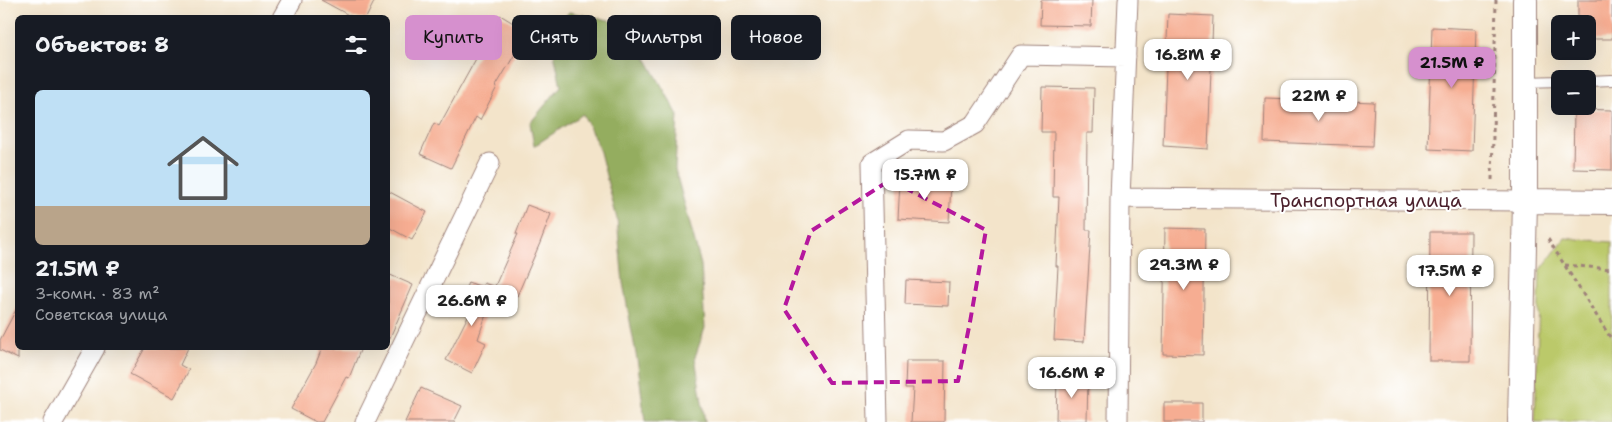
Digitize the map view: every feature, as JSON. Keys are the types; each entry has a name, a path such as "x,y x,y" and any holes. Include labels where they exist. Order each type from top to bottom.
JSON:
{"street":[{"path":"284,15 292,0"},
{"path":"1118,422 1120,198 1128,0"},
{"path":"1520,422 1525,201 1525,0"},
{"path":"878,422 872,163 909,140 944,142 975,124 1021,55 1126,57"},
{"path":"365,422 490,163"},
{"name":"Транспортная улица","path":"1120,198 1612,202"},
{"path":"53,422 95,350"}],"lane":[{"path":"1596,81 1612,80"},
{"path":"1524,82 1551,81"}],"path":[{"path":"1491,201 1496,0"},
{"path":"1544,231 1612,340"},
{"path":"1565,265 1612,269"}],"highlighted area":[{"path":"890,180 986,230 958,381 832,383 784,309 811,231"}],"green space":[{"path":"569,12 584,15 566,15"},
{"path":"597,18 607,20 607,60 647,60 678,115 675,169 701,265 705,328 695,357 705,422 645,422 638,365 623,283 617,219 599,148 583,114 534,146 530,123 561,86 556,60 597,60"},
{"path":"1565,238 1612,242 1612,422 1535,422 1540,271"}],"building":[{"path":"321,0 375,0 368,15 348,15"},
{"path":"1041,0 1092,0 1091,26 1040,25"},
{"path":"1578,0 1612,0 1612,39 1596,39 1596,15 1578,15"},
{"path":"1168,14 1213,16 1208,149 1163,146"},
{"path":"502,16 512,22 512,59 496,86 480,120 476,117 451,168 420,154 434,123 439,126 475,60 502,60"},
{"path":"1432,27 1476,29 1472,151 1428,149"},
{"path":"1042,87 1094,88 1093,133 1087,133 1086,230 1091,230 1084,342 1054,340 1059,197 1053,197 1054,132 1041,132"},
{"path":"1265,98 1374,102 1372,146 1264,142"},
{"path":"1596,110 1612,110 1612,170 1573,169 1574,115 1596,115"},
{"path":"900,181 951,183 949,222 898,219"},
{"path":"390,192 427,212 412,240 390,228"},
{"path":"527,205 551,214 517,296 495,286 518,234 516,234"},
{"path":"1165,228 1205,229 1203,355 1163,354"},
{"path":"1430,232 1471,232 1470,361 1429,361"},
{"path":"390,275 413,285 390,337"},
{"path":"906,280 949,282 948,306 905,304"},
{"path":"468,282 482,287 484,283 495,287 478,339 486,343 472,373 446,360 470,312 459,308"},
{"path":"15,312 15,350 18,350 18,359 0,350 0,340"},
{"path":"144,350 187,350 180,365 189,370 174,398 130,374"},
{"path":"321,350 360,350 349,378 346,377 322,422 316,422 291,409"},
{"path":"906,361 945,361 944,422 911,422 913,388 905,388"},
{"path":"1057,377 1088,378 1087,421 1056,421"},
{"path":"421,388 462,406 454,422 405,422"},
{"path":"1164,403 1202,403 1202,422 1164,422"}]}
